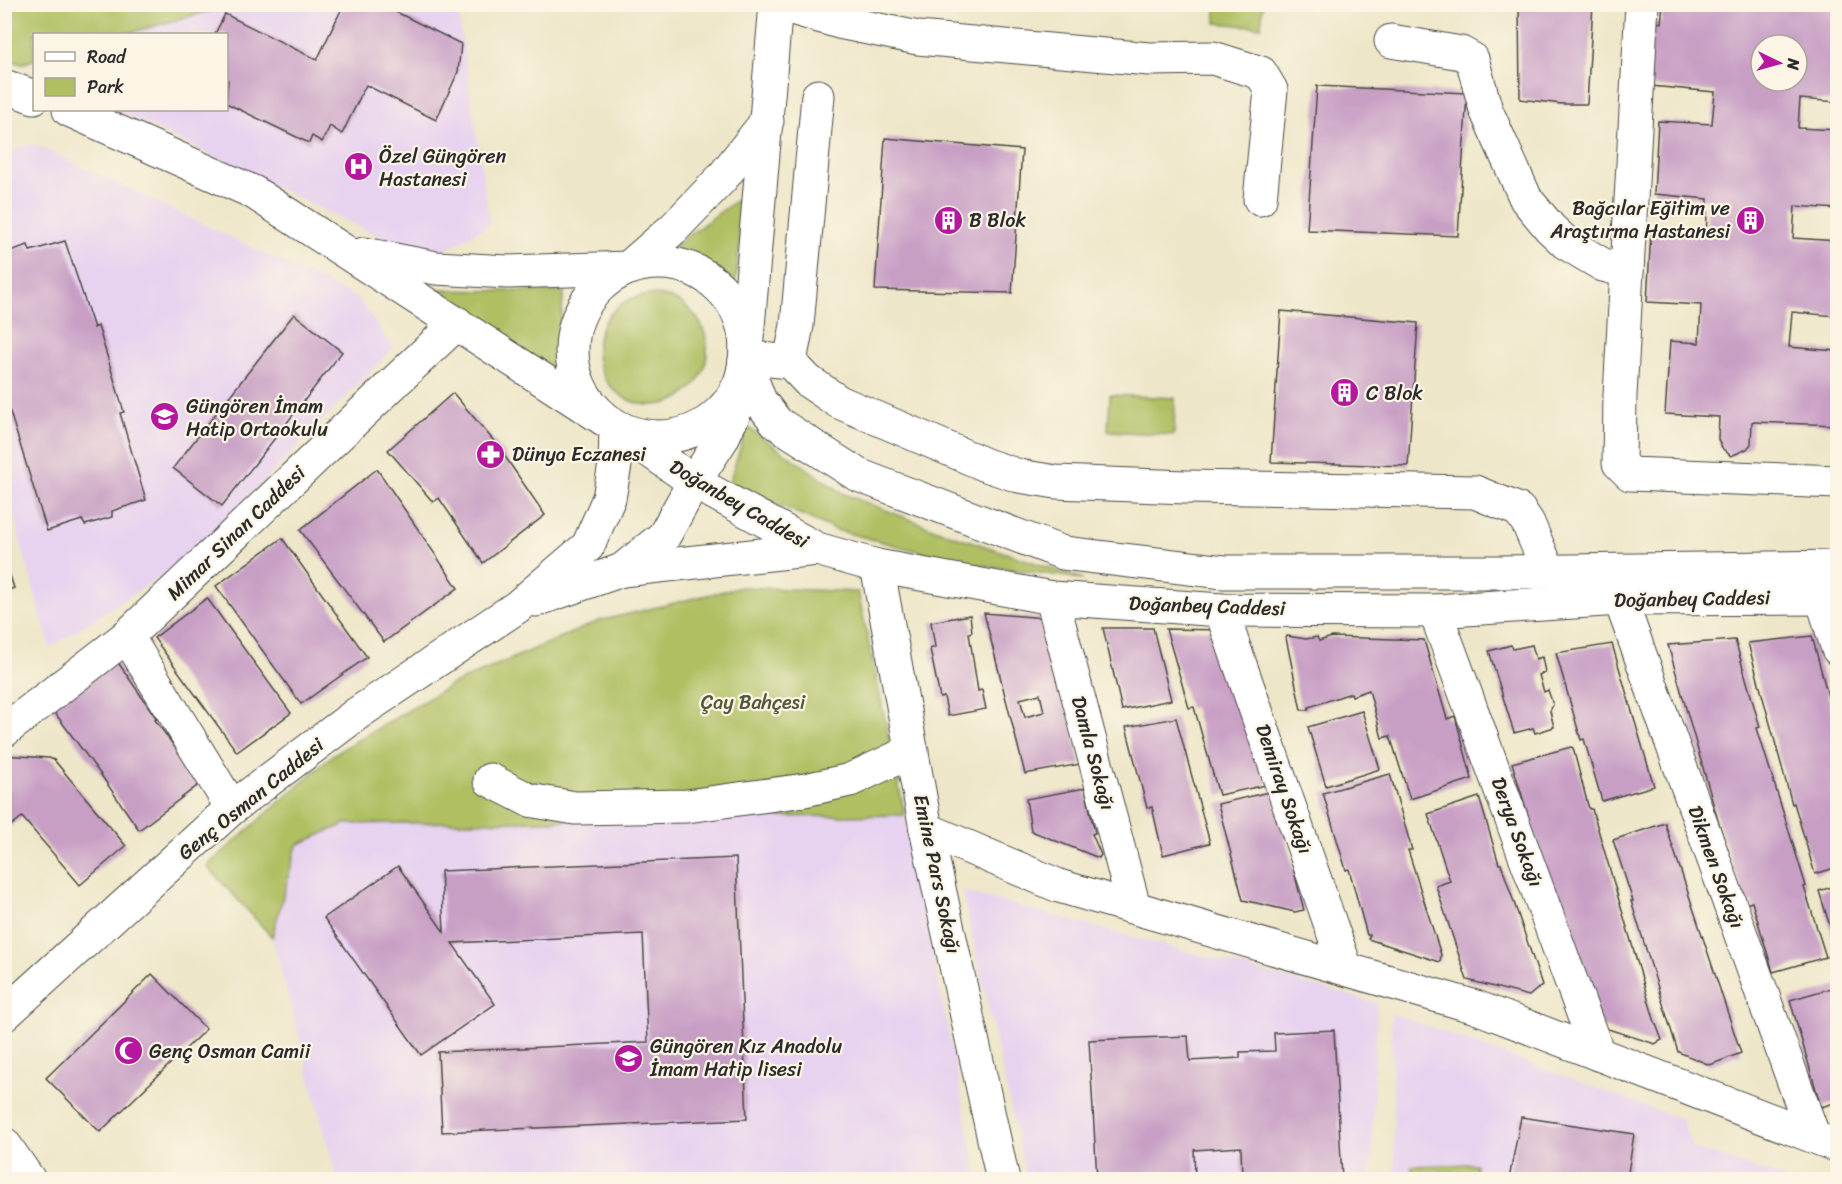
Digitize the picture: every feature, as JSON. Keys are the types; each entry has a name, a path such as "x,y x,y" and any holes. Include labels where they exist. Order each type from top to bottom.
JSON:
{"street":[{"path":"622,570 664,536 694,482 722,439 737,406 745,361 777,4 839,22 877,17 918,38 1149,59 1213,58 1262,74 1271,90 1260,199"},
{"path":"1642,4 1620,395 1619,463 1630,474 1838,482"},
{"path":"1391,41 1461,53 1472,59 1486,110 1526,199 1566,243 1603,265 1627,271"},
{"path":"790,362 797,325 818,96"},
{"path":"71,111 253,192 616,427 646,436 665,438 695,430 719,413 737,389 745,361 744,331 733,304 713,281 687,267 657,263 628,268 507,272 436,268 369,255 327,238"},
{"path":"616,427 594,409 579,386 572,358 574,330 585,304 603,282 628,268 674,228 722,178 767,121"},
{"name":"Mimar Sinan Caddesi","path":"4,731 127,636 457,323"},
{"path":"745,361 761,359 790,362 808,381 839,402 986,465 1019,476 1056,482 1186,487 1475,492 1519,510 1528,523 1548,570"},
{"name":"Doğanbey Caddesi","path":"745,361 760,401 777,423 858,476 1063,553 1224,572 1838,567"},
{"path":"517,606 588,546 609,498 615,465 616,427"},
{"name":"Doğanbey Caddesi","path":"616,427 694,482 817,549 877,566 1052,598 1221,610 1435,610 1620,599 1830,598"},
{"path":"517,606 622,570 817,549"},
{"name":"Emine Pars Sokağı","path":"877,566 926,830 1004,1179"},
{"name":"Damla Sokağı","path":"1052,598 1134,907"},
{"path":"1830,598 1838,649"},
{"name":"Dikmen Sokağı","path":"1620,599 1825,1140"},
{"name":"Genç Osman Caddesi","path":"4,1015 232,808 358,713 517,606"},
{"name":"Demiray Sokağı","path":"1221,610 1346,969"},
{"name":"Derya Sokağı","path":"1435,610 1598,1054"},
{"path":"127,636 232,808"},
{"path":"490,780 529,800 575,808 687,807 805,790 849,780 912,751"},
{"path":"926,830 1059,886 1476,1007 1825,1140"},
{"path":"4,1144 29,1179"}],"shaded area":[{"name":"Özel Güngören Hastanesi","path":"231,5 457,5 490,224 428,260 118,111 228,111 228,33 129,33"},
{"name":"Güngören İmam Hatip Ortaokulu","path":"34,144 358,298 393,348 190,557 50,648 5,485 4,152"},
{"name":"Güngören Kız Anadolu İmam Hatip lisesi","path":"905,815 978,1179 337,1179 272,937 297,845 345,824"},
{"path":"962,891 1377,1003 1371,1179 1027,1179"},
{"path":"1391,1013 1683,1120 1692,1148 1787,1179 1395,1179"}],"green space":[{"path":"5,4 231,5 129,33 33,33 33,60 21,64 5,59"},
{"path":"1216,5 1263,5 1261,27 1216,23"},
{"path":"745,194 735,286 674,246"},
{"path":"434,290 564,292 555,373"},
{"path":"652,295 673,299 691,311 703,329 707,350 703,371 691,389 673,401 652,405 631,401 613,389 601,371 597,350 601,329 613,311 631,299"},
{"path":"1110,395 1175,398 1174,435 1108,431"},
{"path":"747,427 844,494 940,531 1083,579 965,563 836,530 729,483"},
{"name":"Çay Bahçesi","path":"741,587 858,592 905,815 345,824 297,845 272,937 207,866 334,754 453,684 599,621"},
{"path":"1476,1164 1476,1179 1412,1179 1412,1166"}],"building":[{"path":"344,4 380,4 461,44 458,72 436,120 366,85 342,134 330,126 322,142 312,136 309,143 228,104 228,33 216,33 225,14 317,60"},
{"path":"1006,4 1143,4 1143,7 1006,9"},
{"path":"1519,4 1593,4 1587,104 1562,104 1520,99"},
{"name":"Bağcılar Eğitim ve Araştırma Hastanesi","path":"1663,4 1838,4 1838,102 1800,99 1798,128 1838,130 1838,209 1795,206 1793,238 1838,241 1838,310 1836,316 1792,312 1789,347 1836,351 1835,355 1838,355 1838,425 1752,422 1751,444 1747,449 1731,456 1722,448 1718,439 1719,417 1665,414 1670,341 1699,343 1701,305 1647,302 1651,231 1706,234 1708,199 1654,194 1658,121 1712,124 1715,92 1640,85 1643,20 1661,23"},
{"path":"1317,86 1467,93 1458,236 1307,230"},
{"name":"B Blok","path":"885,138 1022,150 1012,293 875,290"},
{"path":"65,241 94,328 98,326 124,412 120,413 146,500 112,511 112,517 85,525 82,520 47,531 4,393 4,253 28,245 30,251"},
{"name":"C Blok","path":"1281,311 1418,323 1408,466 1271,462"},
{"path":"294,314 342,352 222,506 173,468"},
{"path":"453,393 505,454 545,515 483,563 439,498 433,502 388,450"},
{"path":"377,469 458,588 384,642 300,530"},
{"path":"282,538 367,657 301,704 216,586"},
{"path":"4,556 14,588 4,592"},
{"path":"207,598 291,713 237,752 154,638"},
{"path":"984,613 1044,618 1081,764 1025,774","holes":["1040,694 1044,712 1025,717 1020,699"]},
{"path":"970,615 972,632 969,633 978,691 982,690 986,709 948,716 944,697 940,698 930,649 935,647 931,622"},
{"path":"1103,628 1153,628 1171,700 1122,710"},
{"path":"1166,629 1223,630 1271,784 1219,795 1194,707 1189,708"},
{"path":"1287,636 1306,639 1317,637 1319,641 1332,637 1424,640 1447,719 1455,716 1472,779 1410,799 1390,736 1382,738 1369,690 1352,696 1351,693 1309,707 1308,710 1301,710"},
{"path":"1812,636 1838,734 1838,867 1815,874 1794,803 1792,804 1748,643"},
{"path":"1735,640 1760,727 1757,728 1826,957 1773,972 1752,902 1746,904 1719,824 1668,645"},
{"path":"1612,644 1654,786 1602,801 1584,739 1581,740 1556,653"},
{"path":"1511,645 1513,649 1532,645 1536,659 1542,657 1545,672 1539,675 1544,692 1548,690 1553,705 1550,711 1554,727 1535,733 1533,728 1514,733 1489,651"},
{"path":"115,658 157,719 155,720 201,783 139,830 49,705"},
{"path":"1362,711 1380,769 1326,786 1308,727"},
{"path":"1176,718 1210,843 1163,855 1152,807 1147,808 1126,727"},
{"path":"1571,747 1662,1040 1655,1044 1592,1024 1512,763"},
{"path":"4,755 54,760 126,846 80,885 22,817 4,831"},
{"path":"1390,774 1412,850 1408,850 1441,955 1440,962 1368,939 1370,935 1367,935 1349,869 1346,870 1323,793"},
{"path":"1085,788 1095,833 1092,834 1101,855 1099,858 1031,831 1026,799"},
{"path":"1273,791 1304,910 1295,912 1243,900 1218,804"},
{"path":"1479,797 1499,864 1501,864 1542,985 1529,996 1467,980 1436,886 1450,881 1428,814"},
{"path":"1665,823 1741,1053 1710,1065 1678,1052 1613,840"},
{"path":"736,858 747,1119 442,1132 438,1052 648,1042 643,934 452,943 495,1004 421,1055 324,918 398,866 444,932 441,871"},
{"path":"1838,885 1838,949 1837,949 1819,891"},
{"name":"Genç Osman Camii","path":"152,974 206,1029 100,1132 46,1078"},
{"path":"1838,986 1838,1102 1821,1107 1790,1000"},
{"path":"1334,1030 1342,1179 1242,1179 1241,1147 1194,1150 1195,1179 1097,1179 1089,1040 1188,1036 1190,1061 1240,1058 1240,1052 1275,1051 1274,1033"},
{"path":"1521,1117 1634,1134 1627,1179 1509,1179"}],"place":[{"name":"Özel Güngören Hastanesi","path":"358,167"},
{"name":"B Blok","path":"948,220"},
{"name":"Bağcılar Eğitim ve Araştırma Hastanesi","path":"1751,220"},
{"name":"C Blok","path":"1345,393"},
{"name":"Güngören İmam Hatip Ortaokulu","path":"165,417"},
{"name":"Dünya Eczanesi","path":"491,454"},
{"name":"Genç Osman Camii","path":"128,1051"},
{"name":"Güngören Kız Anadolu İmam Hatip lisesi","path":"629,1058"}]}
